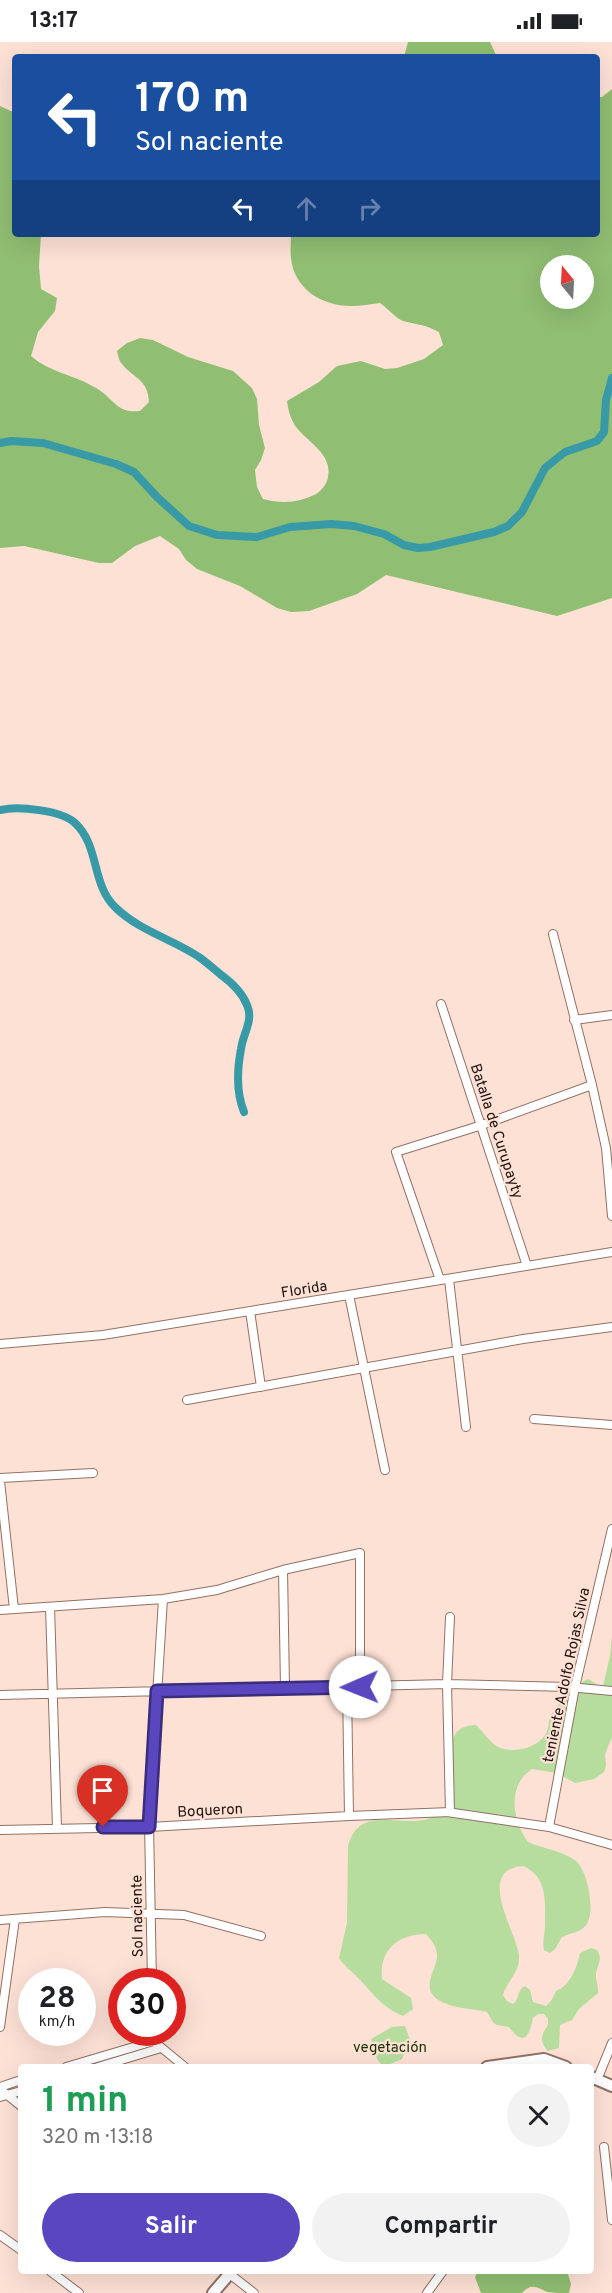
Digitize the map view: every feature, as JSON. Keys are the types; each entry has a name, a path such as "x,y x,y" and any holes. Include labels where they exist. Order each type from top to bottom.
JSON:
{"main road":[{"path":"511,2064 544,2060 557,2064"},
{"path":"594,2079 612,2086"},
{"path":"213,2293 227,2274"}],"street":[{"path":"553,934 609,1147 612,1216"},
{"name":"Batalla de Curupayty","path":"441,1004 527,1266"},
{"path":"574,1020 612,1015"},
{"path":"466,1427 458,1352 444,1279 396,1152 482,1125 592,1085"},
{"name":"Florida","path":"0,1344 103,1335 612,1252"},
{"path":"349,1295 385,1470"},
{"path":"250,1311 261,1387"},
{"path":"187,1400 523,1339 612,1327"},
{"path":"534,1419 612,1425"},
{"path":"14,1609 0,1479 93,1473"},
{"name":"teniente Adolfo Rojas Silva","path":"549,1827 575,1688 608,1566 612,1529"},
{"path":"0,1610 162,1599 217,1590 284,1570 360,1553 360,1687"},
{"path":"284,1570 285,1688"},
{"name":"Sol naciente","path":"152,1968 149,1827 162,1599"},
{"path":"50,1606 57,1828"},
{"path":"447,1812 450,1812 447,1684 450,1617"},
{"path":"0,1695 447,1684 612,1691"},
{"path":"347,1687 349,1816"},
{"name":"Boqueron","path":"0,1830 149,1827 447,1812 549,1827 612,1845"},
{"path":"0,1920 105,1912 184,1915 261,1936"},
{"path":"0,2028 15,1919"},
{"path":"594,2079 612,2043"},
{"path":"75,2064 128,2046"},
{"path":"108,2064 161,2048 181,2064"},
{"path":"18,2081 0,2088 4,2096 18,2104"},
{"path":"604,2147 612,2220"},
{"path":"0,2235 18,2248"},
{"path":"54,2274 79,2293"},
{"path":"231,2274 254,2293"},
{"path":"427,2293 441,2274"}],"green space":[{"path":"408,42 490,42 496,54 405,54"},
{"path":"612,89 612,598 557,616 386,575 357,594 309,611 291,612 277,608 240,586 197,569 186,560 179,549 160,536 135,546 112,563 99,563 24,546 0,548 0,106 12,112 12,237 41,237 39,266 41,289 57,298 55,311 38,332 31,356 46,366 102,392 120,408 132,411 140,411 149,402 146,388 119,360 117,351 127,343 140,338 153,340 188,357 233,371 252,388 257,399 259,425 265,448 255,470 257,487 263,499 276,502 302,500 314,495 323,488 328,477 326,461 294,424 287,401 319,382 337,366 361,361 385,369 397,368 424,359 443,345 439,332 403,321 380,303 340,305 311,294 293,269 291,237 600,237 600,97"},
{"path":"612,1637 612,1737 605,1754 604,1772 594,1779 575,1783 557,1773 532,1769 524,1776 515,1794 516,1815 528,1842 564,1854 580,1866 589,1893 589,1920 581,1930 562,1937 550,1953 544,1950 545,1899 537,1876 523,1866 509,1870 501,1878 500,1890 506,1918 519,1956 515,1972 503,1995 507,2001 513,2004 525,1986 530,1990 533,2002 546,2006 556,1991 569,1980 580,1953 591,1948 597,1950 600,1956 596,1976 598,1993 579,2009 572,2020 560,2025 559,2048 548,2051 542,2041 548,2025 548,2019 544,2014 538,2014 533,2018 528,2034 522,2038 509,2027 495,2024 487,2012 455,2006 437,1999 430,1989 431,1977 437,1960 436,1949 426,1934 407,1937 387,1952 382,1969 382,1979 411,1998 413,2009 403,2016 388,2008 339,1958 347,1923 348,1846 355,1831 365,1823 376,1820 417,1821 430,1818 442,1811 449,1800 452,1787 451,1746 455,1735 462,1728 476,1725 490,1741 507,1750 529,1747 541,1740 548,1729 552,1713 579,1685 588,1679 603,1686"},
{"name":"vegetación","path":"405,2026 410,2040 402,2059 390,2064 381,2064 371,2039 392,2027"},
{"path":"476,2274 568,2274 571,2284 569,2293 548,2292 532,2287 522,2293 481,2293 475,2277"}],"waterway":[{"path":"0,443 11,441 43,443 116,464 134,472 189,526 217,535 257,537 290,527 331,524 354,526 384,534 404,545 418,548 430,547 494,532 508,526 522,512 545,468 565,452 597,441 604,432 606,400 612,378"},
{"path":"0,810 39,810 60,815 75,823 83,832 103,888 108,899 116,908 135,923 199,957 239,992 249,1011 238,1073 238,1089 244,1112"}],"route":[{"path":"103,1827 149,1827 157,1691 360,1687"}]}
